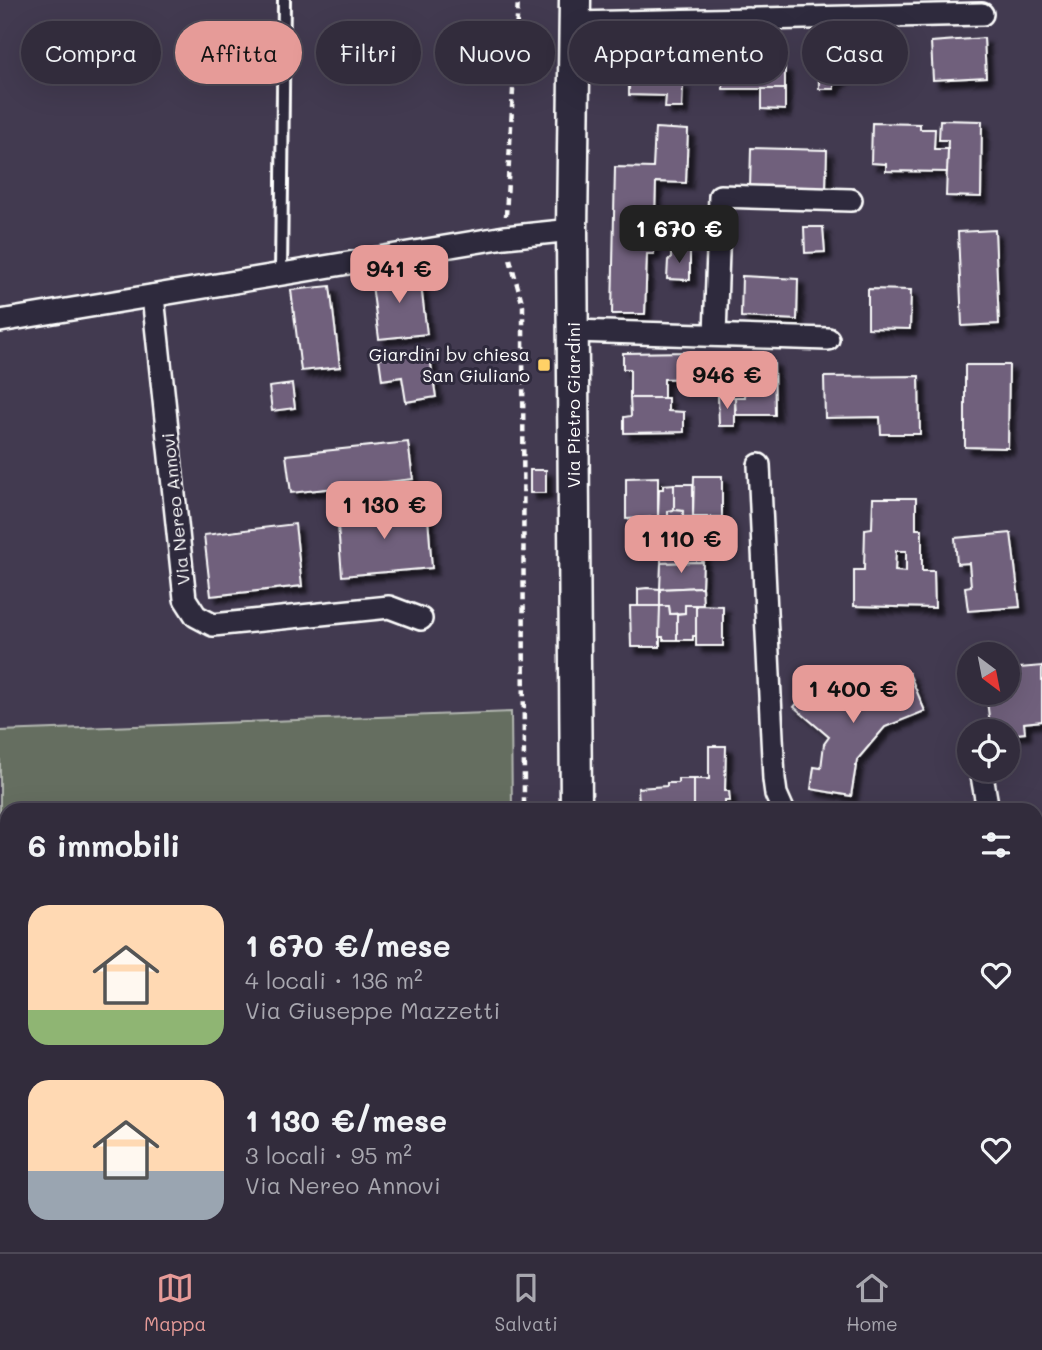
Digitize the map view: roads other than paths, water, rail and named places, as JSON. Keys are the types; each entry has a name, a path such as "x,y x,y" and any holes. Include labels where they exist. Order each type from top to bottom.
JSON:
{"main road":[{"name":"Via Pietro Giardini","path":"574,11 572,230 576,803"}],"street":[{"path":"574,11 982,14"},
{"path":"715,335 720,196 851,200"},
{"path":"0,321 505,237 572,230"},
{"name":"Via Nereo Annovi","path":"153,296 186,599 196,616 213,625 389,607 421,619"},
{"path":"573,331 828,339"},
{"path":"759,465 774,779 780,803"},
{"path":"983,782 987,803"}],"lane":[{"path":"281,274 284,0"}],"place":[{"name":"Giardini bv chiesa San Giuliano","path":"544,365"}]}
